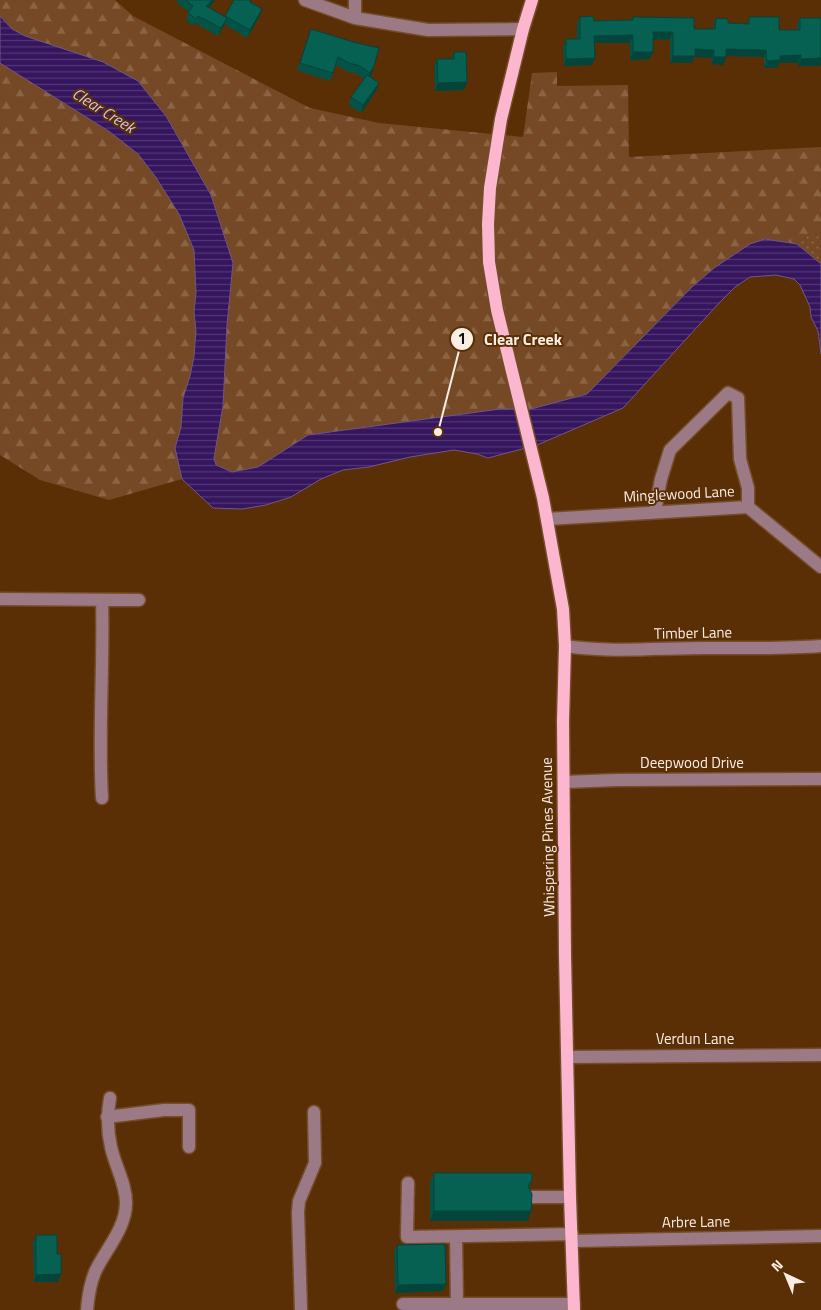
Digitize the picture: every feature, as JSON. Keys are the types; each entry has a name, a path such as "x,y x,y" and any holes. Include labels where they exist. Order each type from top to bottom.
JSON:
{"main road":[{"name":"Whispering Pines Avenue","path":"532,0 523,28 501,119 490,188 488,224 489,262 497,310 543,498 562,602 565,646 565,955 574,1307"}],"street":[{"path":"305,0 355,18 428,30 523,28"},
{"path":"355,0 355,18"},
{"path":"655,511 661,479 670,450 728,393 738,398 740,459 748,488 748,507"},
{"name":"Minglewood Lane","path":"547,519 655,511 748,507 821,567"},
{"path":"0,599 139,600"},
{"path":"102,600 103,655 100,764 102,798"},
{"name":"Timber Lane","path":"565,646 590,649 637,650 706,648 778,649 821,646"},
{"name":"Deepwood Drive","path":"564,782 821,779"},
{"name":"Verdun Lane","path":"568,1058 821,1055"},
{"path":"87,1310 88,1296 94,1273 121,1224 126,1203 121,1175 111,1148 107,1117 110,1098"},
{"path":"107,1117 164,1110 189,1110 190,1147"},
{"path":"301,1310 298,1212 299,1201 315,1163 314,1112"},
{"name":"Arbre Lane","path":"408,1183 406,1237 821,1236"},
{"path":"532,1197 570,1197"},
{"path":"456,1237 457,1304"},
{"path":"404,1304 574,1307"}],"green space":[{"path":"0,0 115,0 133,16 310,108 379,123 523,137 532,73 557,72 557,86 628,85 629,157 821,147 821,234 810,233 797,244 765,239 692,287 587,394 531,409 500,409 308,435 258,467 232,472 216,465 214,458 223,406 227,325 233,263 211,195 166,116 103,62 25,36 12,29 0,16"},
{"path":"0,63 110,132 138,154 155,176 179,214 194,250 196,293 194,357 183,398 181,427 175,448 182,479 109,500 40,480 0,455"},
{"path":"810,233 821,234 821,264 797,244"}],"water":[{"path":"0,16 12,29 25,36 103,62 138,81 166,116 211,195 233,263 227,325 223,406 214,458 216,465 232,472 258,467 308,435 500,409 531,409 587,394 692,287 714,268 750,244 765,239 797,244 821,264 821,354 818,331 800,285 794,279 776,275 750,277 735,287 720,302 623,408 537,445 488,458 454,450 410,457 369,467 343,470 321,479 291,497 266,505 242,509 213,508 182,479 175,448 181,427 183,398 194,357 196,331 194,312 196,293 194,250 179,214 155,176 138,154 110,132 0,63"}],"building":[{"path":"186,0 212,0 206,6 227,18 221,28 198,16 196,19 188,13 193,6"},
{"path":"234,0 250,0 250,2 262,9 250,30 225,16"},
{"path":"593,16 594,21 633,20 633,17 694,18 694,29 715,29 716,18 728,19 728,23 749,24 749,17 779,17 779,30 800,30 800,18 821,18 821,58 801,59 801,55 780,56 780,60 767,61 766,50 726,49 726,57 714,57 714,50 695,49 695,56 673,56 673,32 653,32 653,52 633,52 633,35 594,36 595,58 566,59 566,39 580,39 580,17"},
{"path":"311,29 379,48 370,73 360,66 338,57 333,73 300,63"},
{"path":"454,52 466,52 467,82 438,83 437,59 454,59"},
{"path":"367,75 379,83 363,105 351,97"},
{"path":"434,1173 532,1173 532,1180 528,1186 532,1194 531,1211 434,1211"},
{"path":"36,1235 57,1235 57,1254 61,1254 61,1274 36,1275"},
{"path":"445,1244 446,1284 398,1285 397,1245"}],"place":[{"name":"Clear Creek","path":"438,432"}]}
